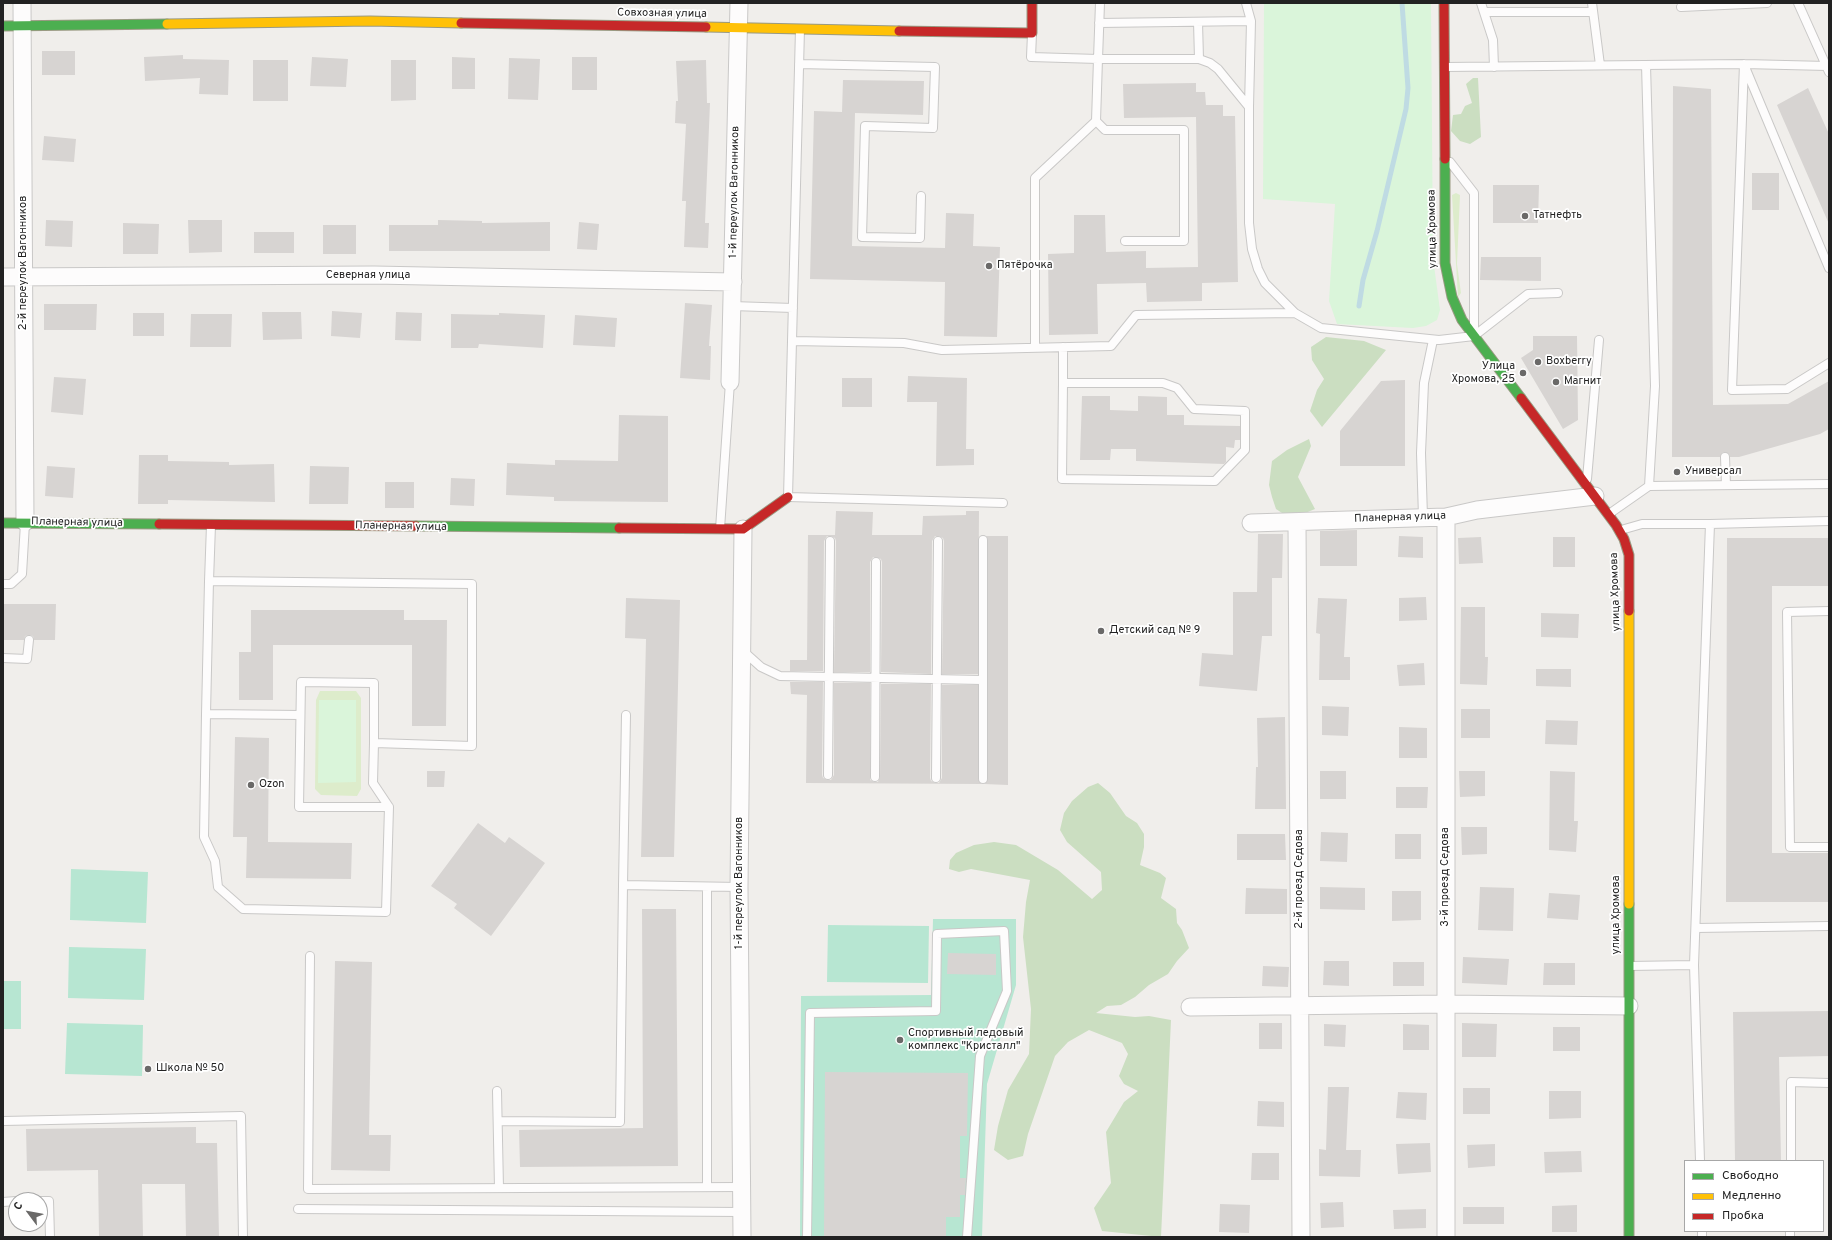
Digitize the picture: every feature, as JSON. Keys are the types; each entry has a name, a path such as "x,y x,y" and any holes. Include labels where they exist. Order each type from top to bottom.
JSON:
{"street":[{"name":"2-й переулок Вагонников","path":"22,3 25,522"},
{"name":"1-й переулок Вагонников","path":"730,382 739,3"},
{"path":"1032,3 1032,33"},
{"name":"улица Хромова","path":"1444,3 1446,268 1456,308 1462,320 1620,531 1629,556 1629,1237"},
{"name":"Совхозная улица","path":"3,26 370,21 1032,33"},
{"name":"Северная улица","path":"3,277 374,275 733,282"},
{"name":"Планерная улица","path":"1251,523 1446,517 1590,490"},
{"path":"743,529 788,497"},
{"name":"3-й проезд Седова","path":"1446,517 1446,1237"},
{"name":"2-й проезд Седова","path":"1297,522 1301,1006 1301,1237"},
{"name":"Планерная улица","path":"3,523 743,529"},
{"name":"1-й переулок Вагонников","path":"742,1237 739,887 743,529"},
{"path":"1190,1007 1445,1004 1629,1006"}],"lane":[{"path":"1035,348 1035,178 1096,121 1100,3"},
{"path":"1246,3 1251,21 1249,223 1252,249 1258,269 1265,282 1295,313 1321,328 1433,340 1474,336 1528,294 1558,293"},
{"path":"1481,3 1493,40 1494,67"},
{"path":"1592,3 1600,65"},
{"path":"1681,7 1767,3"},
{"path":"1444,67 1744,64 1828,69 1798,3"},
{"path":"1484,12 1593,12"},
{"path":"1099,24 1251,21"},
{"path":"1198,22 1199,59"},
{"path":"800,28 788,497 1003,503"},
{"path":"1032,33 1031,57 1098,59 1199,59 1210,63 1218,70 1249,107"},
{"path":"799,64 935,67 933,128 865,126 862,237 920,238 921,196"},
{"path":"1744,64 1829,268"},
{"path":"1744,64 1732,390 1787,389 1829,363"},
{"path":"1646,65 1655,386 1649,486"},
{"path":"1096,121 1105,130 1184,130 1184,241 1126,241"},
{"path":"1444,155 1474,193 1474,336"},
{"path":"732,306 793,308"},
{"path":"792,341 904,343 942,350 1111,346 1136,315 1295,313"},
{"path":"1423,518 1421,453 1424,383 1433,340"},
{"path":"1590,490 1599,340"},
{"path":"1063,347 1062,479 1215,481 1245,450 1245,411 1194,409 1178,388 1163,382 1063,383"},
{"path":"720,529 730,382"},
{"path":"1726,457 1726,485"},
{"path":"1608,514 1649,486 1829,484"},
{"path":"1620,531 1642,524 1829,521"},
{"path":"3,584 11,584 22,574 25,522"},
{"path":"1700,1160 1694,965 1710,524"},
{"path":"211,525 204,837 215,861 218,887 243,909 386,912 389,807 373,783 374,683 300,682 299,807 389,807"},
{"path":"983,540 983,779"},
{"path":"828,775 830,541"},
{"path":"936,778 938,541"},
{"path":"876,562 876,777"},
{"path":"209,581 472,584 472,746 374,743"},
{"path":"1829,611 1787,612 1790,847 1829,846"},
{"path":"3,658 27,659 29,640"},
{"path":"741,650 761,667 780,676 982,680"},
{"path":"206,714 300,715"},
{"path":"498,1120 620,1122 626,715"},
{"path":"623,885 739,887"},
{"path":"706,1187 707,887"},
{"path":"1696,928 1829,926"},
{"path":"807,1237 810,1013 936,1011 937,934 1004,931 1007,991 980,1056 967,1237"},
{"path":"310,956 308,1189 741,1186"},
{"path":"1629,966 1694,965"},
{"path":"1791,1160 1791,1082 1829,1083"},
{"path":"497,1090 499,1188"},
{"path":"3,1122 241,1116 243,1237"},
{"path":"48,1200 50,1237"},
{"path":"298,1209 741,1212"}],"green space":[{"path":"1264,3 1431,3 1433,258 1440,310 1437,320 1426,326 1413,328 1337,324 1329,301 1335,204 1263,199"},
{"path":"1473,78 1478,78 1481,137 1470,144 1460,141 1451,131 1453,115 1461,114 1465,106 1472,103 1466,84"},
{"path":"1456,193 1460,195 1457,264 1461,293 1458,297 1452,195"},
{"path":"1326,337 1364,341 1386,350 1322,427 1310,411 1317,390 1324,379 1312,360 1311,347"},
{"path":"1309,439 1311,446 1298,477 1315,509 1298,516 1288,517 1276,509 1272,497 1269,485 1272,461 1287,450"},
{"path":"320,691 356,691 361,698 361,789 357,796 321,795 315,789 316,700"},
{"path":"319,700 356,700 356,782 318,783"},
{"path":"1098,783 1110,793 1126,816 1137,823 1144,834 1144,847 1140,865 1160,873 1166,878 1161,898 1176,909 1177,923 1182,930 1189,948 1168,974 1149,985 1135,997 1121,1005 1107,1006 1096,1013 1135,1017 1149,1016 1171,1020 1161,1237 1102,1231 1094,1208 1111,1183 1106,1132 1124,1102 1138,1091 1124,1084 1119,1076 1128,1054 1122,1043 1089,1030 1068,1042 1055,1056 1028,1134 1023,1156 1008,1160 994,1150 998,1126 1008,1090 1029,1054 1031,1009 1023,937 1026,902 1030,880 971,869 959,872 949,869 950,860 956,853 974,845 994,842 1016,845 1058,870 1092,899 1102,890 1101,872 1067,842 1060,830 1064,813 1072,801 1088,787"},
{"path":"71,869 148,872 146,923 70,920"},
{"name":"Спортивный ледовый комплекс \"Кристалл\"","path":"933,919 1016,919 1016,985 987,1084 982,1237 800,1237 801,996 931,995"},
{"path":"828,925 929,926 928,983 827,982"},
{"path":"69,947 146,949 144,1000 68,998"},
{"path":"3,981 21,981 21,1029 3,1029"},
{"path":"67,1023 143,1025 142,1076 65,1074"}],"building":[{"path":"42,51 75,51 75,75 42,75"},
{"path":"183,55 183,59 229,60 228,95 199,94 200,78 145,81 144,57"},
{"path":"312,57 348,59 346,87 310,86"},
{"path":"452,57 475,58 475,89 452,89"},
{"path":"572,57 597,57 597,90 572,90"},
{"path":"509,58 540,59 538,100 508,99"},
{"path":"253,60 288,60 288,101 253,101"},
{"path":"391,60 416,60 416,100 391,101"},
{"path":"706,60 707,103 710,103 705,223 709,223 708,248 684,247 686,201 682,201 686,124 675,123 676,101 678,101 676,61"},
{"path":"843,80 924,81 923,115 855,113 852,246 945,248 946,213 974,214 973,246 1000,247 997,337 944,336 945,282 810,279 814,111 842,112"},
{"path":"1196,83 1196,92 1205,92 1206,105 1223,105 1223,116 1235,116 1238,282 1202,283 1202,301 1147,302 1146,283 1097,284 1098,334 1049,335 1048,254 1074,253 1074,215 1105,215 1106,252 1146,251 1146,268 1198,267 1196,117 1124,118 1123,84"},
{"path":"1673,86 1711,89 1713,405 1788,404 1829,381 1829,429 1820,434 1739,457 1730,457 1729,454 1725,452 1722,453 1720,457 1672,457"},
{"path":"1808,88 1829,134 1829,224 1777,105"},
{"path":"44,136 76,139 74,162 42,160"},
{"path":"1752,173 1779,173 1779,210 1752,210"},
{"path":"1493,185 1539,185 1538,223 1493,223"},
{"path":"46,220 73,221 72,247 45,246"},
{"path":"188,220 222,220 222,252 189,253"},
{"path":"438,220 482,221 482,223 550,222 550,251 389,251 389,225 438,225"},
{"path":"579,222 599,224 597,250 577,249"},
{"path":"123,223 159,224 158,254 123,254"},
{"path":"323,225 356,225 356,254 323,254"},
{"path":"254,232 294,232 294,253 254,253"},
{"path":"1481,257 1541,257 1541,281 1480,280"},
{"path":"685,303 712,305 709,346 711,346 710,380 680,378"},
{"path":"44,304 97,304 96,330 44,330"},
{"path":"332,311 362,313 360,338 331,336"},
{"path":"262,312 301,312 302,339 263,340"},
{"path":"396,312 422,313 421,341 395,340"},
{"path":"133,313 164,313 164,336 133,336"},
{"path":"499,313 545,315 543,348 479,344 478,348 451,348 451,314 499,315"},
{"path":"191,314 232,314 231,347 190,347"},
{"path":"575,315 617,318 615,347 573,345"},
{"path":"1533,336 1577,336 1578,420 1563,429 1521,358 1533,350"},
{"path":"908,376 967,378 966,449 974,449 974,465 936,466 937,402 907,402"},
{"path":"54,377 86,379 83,415 51,412"},
{"path":"842,378 872,378 872,407 842,407"},
{"path":"1405,380 1405,466 1340,466 1340,431 1381,381"},
{"path":"1082,396 1110,396 1110,410 1138,411 1138,396 1167,397 1167,415 1184,415 1184,425 1240,426 1240,440 1235,440 1234,448 1226,447 1226,462 1224,464 1136,461 1136,449 1111,449 1110,460 1080,460"},
{"path":"619,415 668,416 668,502 554,501 554,497 506,495 507,463 555,465 555,460 618,461"},
{"path":"139,455 168,455 168,461 229,462 229,465 274,464 275,502 168,500 168,504 138,504"},
{"path":"47,466 75,468 73,498 45,496"},
{"path":"310,466 349,467 348,504 309,504"},
{"path":"451,478 475,479 474,506 450,505"},
{"path":"385,482 414,482 414,508 385,508"},
{"path":"836,511 873,512 872,535 922,535 923,516 966,515 966,511 979,511 978,674 942,674 944,541 943,538 938,536 935,536 932,541 931,674 881,672 882,562 881,559 876,557 873,557 870,562 870,672 834,672 836,541 835,538 830,536 827,536 824,541 823,671 790,671 790,660 807,660 808,535 835,535"},
{"path":"1357,530 1357,566 1320,566 1320,531"},
{"path":"1258,534 1283,534 1282,578 1272,578 1272,636 1262,636 1257,691 1199,686 1202,653 1233,655 1233,592 1257,592"},
{"path":"986,536 1008,536 1008,785 984,784 988,779 988,540"},
{"path":"1399,536 1423,537 1423,558 1398,557"},
{"path":"1481,537 1483,563 1459,564 1458,538"},
{"path":"1553,537 1575,537 1575,567 1553,567"},
{"path":"1727,538 1829,538 1829,586 1772,586 1772,853 1829,853 1829,902 1726,902"},
{"path":"1426,597 1427,620 1399,621 1399,598"},
{"path":"626,598 680,600 674,857 641,857 646,639 625,638"},
{"path":"1318,598 1347,599 1344,657 1350,657 1350,680 1319,680 1320,634 1316,633"},
{"path":"3,604 56,604 55,640 34,640 33,636 29,635 25,636 24,640 3,640"},
{"path":"1461,607 1485,607 1485,657 1488,657 1487,685 1460,684"},
{"path":"251,610 404,610 404,620 447,620 446,726 412,726 412,645 273,645 273,700 239,700 239,652 251,652"},
{"path":"1541,613 1579,614 1578,638 1541,637"},
{"path":"1424,663 1425,685 1399,686 1397,665"},
{"path":"1536,669 1571,669 1571,687 1536,686"},
{"path":"790,682 823,682 822,775 823,778 828,780 831,780 834,775 834,683 870,683 870,780 875,782 878,782 880,777 881,684 931,684 930,778 931,781 936,783 939,783 942,778 942,685 978,685 978,779 982,784 806,783 807,695 791,694"},
{"path":"1322,706 1349,707 1348,736 1322,735"},
{"path":"1461,709 1490,709 1490,738 1461,738"},
{"path":"1285,717 1286,809 1255,809 1256,767 1258,767 1257,718"},
{"path":"1546,720 1578,721 1577,745 1545,744"},
{"path":"1399,727 1427,728 1427,758 1399,758"},
{"path":"235,737 269,738 268,842 352,843 351,879 246,878 247,837 233,837"},
{"path":"427,771 445,771 444,787 427,787"},
{"path":"1320,771 1346,771 1346,799 1320,799"},
{"path":"1459,771 1485,771 1485,796 1460,797"},
{"path":"1550,771 1575,772 1574,821 1578,821 1576,852 1549,850"},
{"path":"1396,787 1428,787 1427,808 1396,808"},
{"path":"478,823 505,843 509,837 545,863 491,936 454,908 457,904 431,886"},
{"path":"1461,827 1487,827 1487,854 1462,855"},
{"path":"1321,832 1348,833 1347,862 1320,861"},
{"path":"1237,834 1285,834 1286,860 1237,860"},
{"path":"1395,834 1421,834 1421,859 1395,859"},
{"path":"1320,887 1365,888 1365,910 1320,909"},
{"path":"1480,887 1514,888 1513,931 1478,930"},
{"path":"1246,888 1287,889 1287,914 1245,914"},
{"path":"1392,891 1421,891 1421,920 1392,921"},
{"path":"1549,893 1580,895 1578,920 1547,918"},
{"path":"642,909 676,909 678,1166 520,1167 519,1130 643,1128"},
{"path":"948,953 996,954 996,975 947,974"},
{"path":"1463,957 1509,959 1507,985 1462,983"},
{"path":"335,961 372,962 369,1135 391,1135 390,1171 331,1170"},
{"path":"1324,961 1349,961 1349,986 1323,985"},
{"path":"1393,962 1424,962 1424,986 1393,986"},
{"path":"1544,963 1575,963 1575,985 1543,985"},
{"path":"1263,966 1289,967 1288,987 1262,986"},
{"path":"1829,1011 1829,1056 1779,1057 1781,1160 1735,1160 1733,1012"},
{"path":"1259,1023 1282,1023 1282,1049 1259,1049"},
{"path":"1462,1023 1497,1024 1496,1057 1462,1057"},
{"path":"1324,1024 1346,1025 1345,1047 1324,1046"},
{"path":"1403,1024 1429,1025 1429,1050 1403,1050"},
{"path":"1553,1027 1580,1027 1580,1051 1553,1051"},
{"path":"825,1072 968,1073 967,1136 960,1136 960,1178 966,1178 965,1195 960,1195 960,1217 946,1217 946,1237 824,1237"},
{"path":"1328,1087 1349,1087 1346,1150 1361,1150 1360,1177 1319,1176 1319,1149 1326,1150"},
{"path":"1463,1088 1490,1088 1490,1114 1463,1114"},
{"path":"1549,1091 1581,1091 1581,1118 1549,1119"},
{"path":"1398,1092 1427,1093 1426,1120 1396,1118"},
{"path":"1258,1101 1284,1102 1284,1127 1257,1126"},
{"path":"196,1127 196,1143 217,1143 219,1237 186,1237 185,1184 142,1184 143,1237 99,1237 98,1170 27,1171 26,1129"},
{"path":"1430,1143 1431,1172 1398,1174 1396,1144"},
{"path":"1495,1144 1495,1166 1468,1168 1467,1145"},
{"path":"1581,1151 1582,1172 1545,1173 1544,1152"},
{"path":"1252,1153 1279,1153 1279,1180 1251,1180"},
{"path":"1343,1202 1344,1227 1321,1228 1320,1203"},
{"path":"1220,1204 1250,1205 1249,1233 1219,1232"},
{"path":"1577,1205 1577,1232 1552,1232 1552,1206"},
{"path":"1463,1207 1504,1207 1504,1224 1463,1224"},
{"path":"1426,1209 1426,1228 1394,1229 1393,1210"}],"waterway":[{"path":"1359,306 1363,280 1377,231 1406,109 1408,88 1402,3"}],"traffic: fast":[{"path":"3,26 167,24"},
{"path":"1445,159 1445,263 1452,297 1462,320 1521,398"},
{"path":"3,523 159,524"},
{"path":"416,526 619,528"},
{"path":"1629,904 1629,1237"}],"traffic: slow":[{"path":"167,24 370,21 461,23"},
{"path":"706,27 899,31"},
{"path":"1629,611 1629,904"}],"traffic: jam":[{"path":"899,31 1032,33 1032,3"},
{"path":"1444,3 1445,159"},
{"path":"461,23 706,27"},
{"path":"1521,398 1616,525 1624,539 1629,555 1629,611"},
{"path":"619,528 743,529 788,497"},
{"path":"159,524 416,526"}],"place":[{"name":"Татнефть","path":"1525,216"},
{"name":"Пятёрочка","path":"989,266"},
{"name":"Boxberry","path":"1538,362"},
{"name":"Улица Хромова, 25","path":"1523,373"},
{"name":"Магнит","path":"1556,382"},
{"name":"Универсал","path":"1677,472"},
{"name":"Детский сад № 9","path":"1101,631"},
{"name":"Ozon","path":"251,785"},
{"name":"Спортивный ледовый комплекс \"Кристалл\"","path":"900,1040"},
{"name":"Школа № 50","path":"148,1069"}]}
